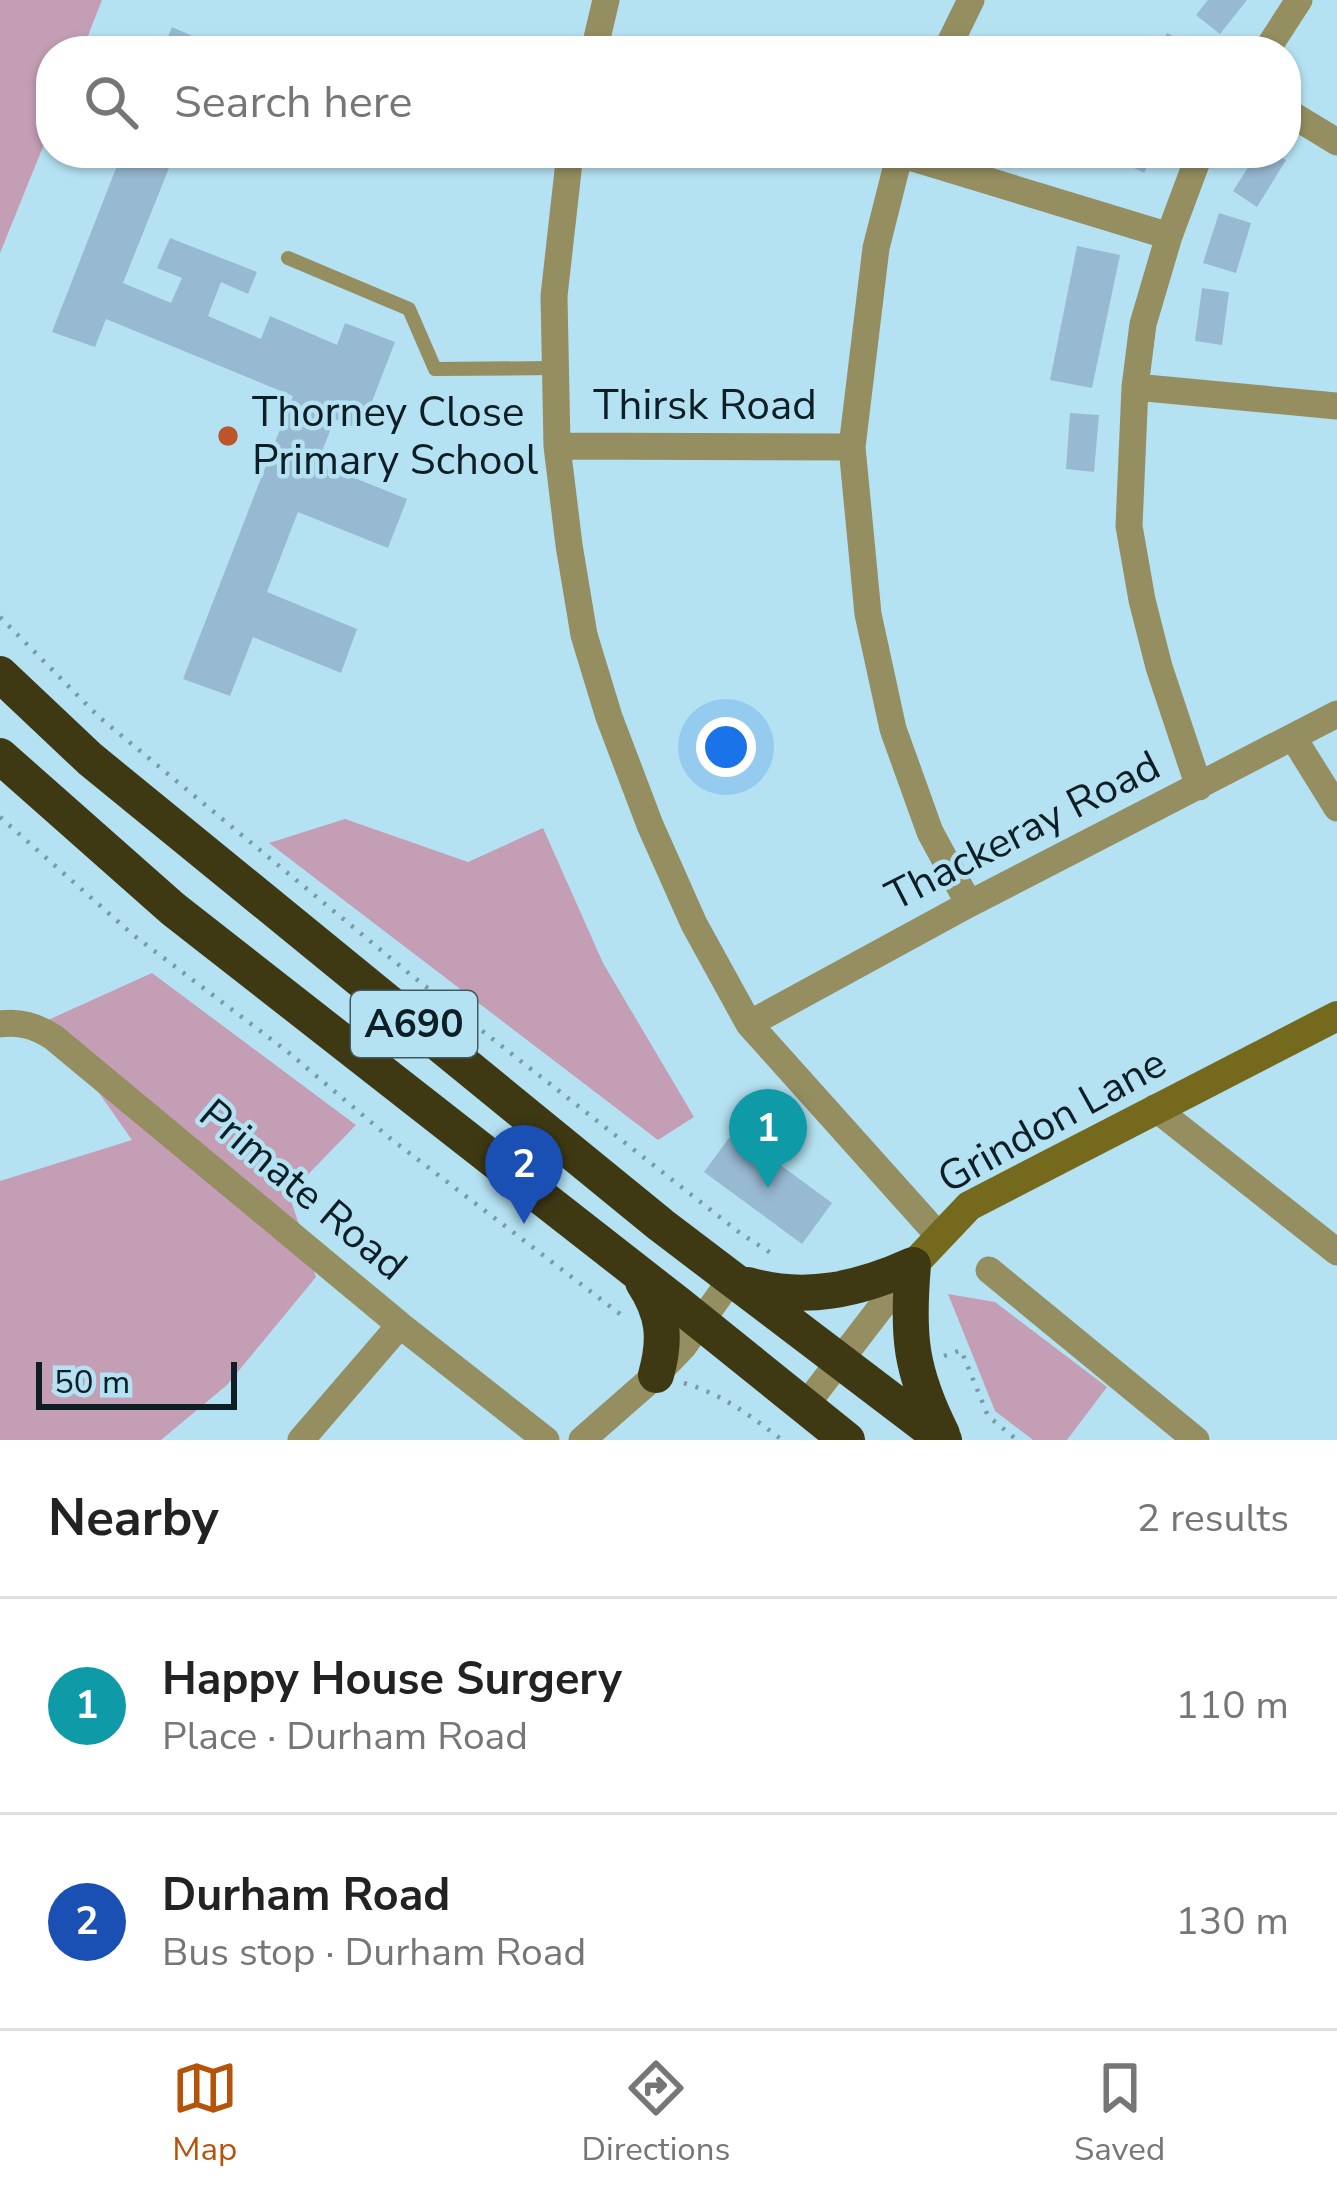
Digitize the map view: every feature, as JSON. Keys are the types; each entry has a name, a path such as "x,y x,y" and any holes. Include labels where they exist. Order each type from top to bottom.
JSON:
{"highway":[{"name":"A690","path":"0,674 90,759 661,1225 944,1440"},
{"name":"A690","path":"0,756 173,909 847,1440"},
{"path":"736,1280 786,1293 830,1292 874,1283 914,1265 909,1321 914,1365 944,1440"},
{"path":"639,1275 663,1324 656,1375"}],"street":[{"path":"598,36 606,0"},
{"path":"953,36 971,0"},
{"path":"1276,36 1299,0"},
{"path":"1301,120 1337,142"},
{"path":"568,168 554,296 557,446 584,635 609,717 694,924 749,1024 801,1095 939,1236"},
{"path":"896,168 876,248 852,447 868,614 893,729 930,832 969,904"},
{"path":"946,168 1168,236"},
{"path":"1194,168 1143,323 1129,526 1159,667 1199,787"},
{"path":"1135,387 1337,406"},
{"name":"Thirsk Road","path":"557,446 852,447"},
{"name":"Thackeray Road","path":"749,1024 1337,714"},
{"path":"1293,737 1337,808"},
{"name":"Grindon Lane","path":"805,1406 914,1265 969,1205 1337,1016"},
{"name":"Primate Road","path":"0,1024 35,1026 53,1036 546,1440"},
{"path":"1155,1108 1337,1252"},
{"path":"988,1270 1196,1440"},
{"path":"582,1440 683,1347 736,1280"},
{"path":"301,1440 400,1325"}],"lane":[{"path":"288,258 409,309 436,369 556,368"}],"path":[{"path":"0,617 99,717 411,975 725,1221"},
{"path":"0,817 132,934 626,1318"},
{"path":"708,1390 782,1440"}],"shaded area":[{"path":"0,0 102,0 88,36 36,36 36,164 0,253"},
{"path":"345,819 468,862 543,828 603,963 694,1117 658,1140 269,843"},
{"path":"152,973 356,1125 289,1194 316,1277 227,1385 161,1440 0,1440 0,1181 132,1140 48,1020"},
{"path":"948,1294 995,1302 1107,1387 1067,1440 1033,1440 995,1411"}],"building":[{"path":"1208,0 1247,0 1220,34 1196,15"},
{"path":"172,27 193,36 168,36"},
{"path":"116,168 169,168 123,283 171,303 182,278 157,268 170,238 257,272 248,294 221,282 208,316 261,339 270,316 337,345 345,323 395,342 361,430 335,419 317,463 407,499 388,548 298,512 267,592 357,629 341,673 253,637 230,696 183,679 293,396 106,319 95,347 52,332"},
{"path":"1248,168 1281,168 1257,207 1233,191"},
{"path":"1219,213 1251,223 1236,273 1203,263"},
{"path":"1077,246 1120,255 1092,388 1050,380"},
{"path":"1202,288 1229,292 1222,345 1195,341"},
{"path":"1070,413 1099,415 1094,472 1066,469"},
{"path":"734,1131 832,1203 802,1244 704,1172"}],"place":[{"name":"Thorney Close Primary School","path":"228,436"},
{"name":"Happy House Surgery","path":"768,1188"},
{"name":"Durham Road","path":"524,1224"}]}
